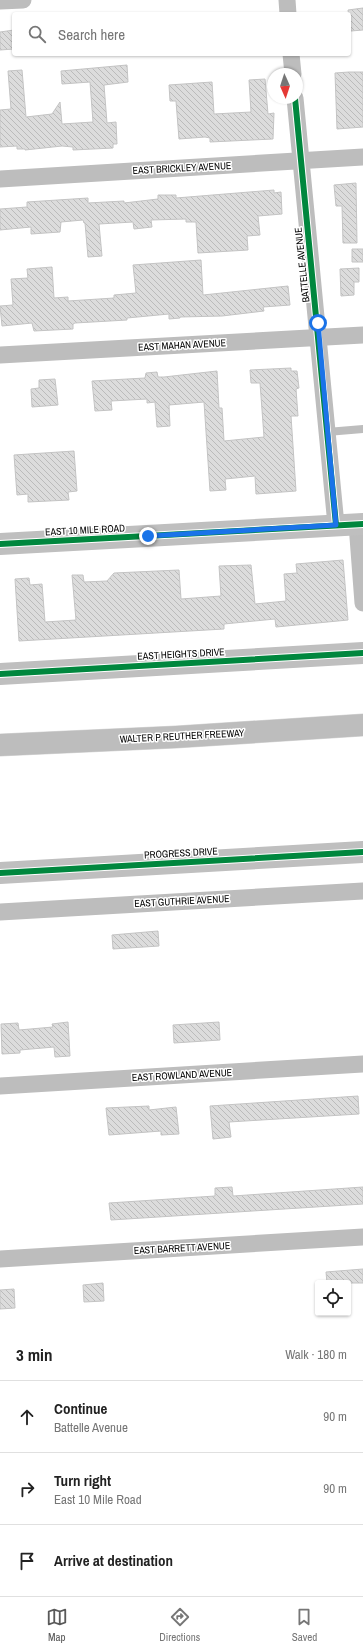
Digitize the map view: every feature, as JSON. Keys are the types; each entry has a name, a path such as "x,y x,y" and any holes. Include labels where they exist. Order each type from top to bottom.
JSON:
{"highway":[{"name":"WALTER P REUTHER FREEWAY","path":"6,742 176,737 363,726"},
{"path":"0,757 176,737"}],"main road":[{"name":"EAST 10 MILE ROAD","path":"0,544 352,524"},
{"name":"EAST HEIGHTS DRIVE","path":"0,674 363,653"},
{"name":"PROGRESS DRIVE","path":"0,874 363,852"}],"street":[{"path":"0,1 22,0"},
{"path":"286,0 288,12"},
{"path":"291,56 292,68"},
{"name":"BATTELLE AVENUE","path":"296,104 328,432 352,524 363,603"},
{"name":"EAST BRICKLEY AVENUE","path":"0,179 363,157"},
{"name":"EAST MAHAN AVENUE","path":"0,355 363,335"},
{"name":"EAST GUTHRIE AVENUE","path":"0,912 363,890"},
{"name":"EAST ROWLAND AVENUE","path":"0,1086 363,1064"},
{"name":"EAST BARRETT AVENUE","path":"0,1259 363,1237"}],"lane":[{"path":"328,432 363,429"}],"building":[{"path":"363,8 363,30 351,31 351,12 348,12 348,10"},
{"path":"12,30 12,49 0,50 0,32"},
{"path":"127,65 128,82 104,85 107,123 116,122 117,144 113,144 113,148 73,150 73,147 62,146 25,150 17,149 17,146 0,147 0,110 11,109 8,71 22,70 26,117 52,114 60,102 62,124 93,122 90,82 62,84 61,71"},
{"path":"363,72 363,127 337,129 335,73"},
{"path":"265,79 268,114 274,113 273,139 210,142 210,138 205,137 179,139 176,101 170,101 169,85 212,82 214,114 251,112 249,80"},
{"path":"356,183 357,243 343,243 342,206 336,206 334,185"},
{"path":"274,190 274,193 281,192 282,214 258,216 260,235 247,236 248,250 198,253 196,222 186,222 186,219 151,220 152,227 134,229 133,222 99,224 102,256 88,257 85,223 83,220 61,222 60,232 31,234 31,227 0,230 0,209 27,207 27,202 88,198 88,203 124,201 124,203 158,199 158,195 176,195 176,198"},
{"path":"352,249 363,249 363,262 352,262"},
{"path":"201,260 203,295 288,286 290,305 263,307 264,311 222,316 180,317 169,319 169,314 127,318 127,320 75,323 73,324 73,329 34,331 32,323 2,326 0,306 13,305 11,279 28,278 27,269 52,267 54,298 68,297 68,301 114,298 114,295 136,293 133,265"},
{"path":"359,268 359,282 354,282 354,295 341,296 340,269"},
{"path":"291,368 291,371 297,371 299,388 296,389 298,416 291,416 296,491 256,494 255,476 225,479 226,490 210,491 204,402 169,405 170,426 157,427 155,402 147,403 147,399 111,401 112,410 95,411 92,381 145,378 146,373 157,372 158,377 164,377 217,371 219,408 222,408 224,441 264,437 260,383 251,383 250,370"},
{"path":"55,379 58,405 32,407 31,389 39,388 39,380"},
{"path":"74,451 77,491 68,492 69,500 28,502 28,494 17,495 14,455"},
{"path":"343,560 348,620 276,627 275,619 224,624 224,629 19,641 15,579 29,578 30,585 42,584 45,622 76,620 72,575 83,575 84,582 107,581 114,573 179,570 181,599 221,596 219,566 251,565 255,604 286,601 284,574 297,573 296,564"},
{"path":"158,931 159,946 113,949 112,935"},
{"path":"68,1022 70,1056 55,1057 54,1047 20,1050 20,1053 2,1054 1,1024 18,1023 19,1030 53,1027 52,1024"},
{"path":"219,1022 220,1040 174,1043 173,1025"},
{"path":"358,1096 359,1114 229,1122 231,1137 213,1139 210,1106"},
{"path":"149,1106 149,1110 176,1107 179,1134 161,1135 161,1131 109,1135 106,1108"},
{"path":"232,1187 233,1196 363,1187 363,1204 111,1220 109,1203 215,1196 215,1188"},
{"path":"363,1269 363,1283 351,1283 351,1280 327,1280 326,1272"},
{"path":"103,1283 104,1301 84,1302 83,1285"},
{"path":"14,1289 15,1308 0,1309 0,1290"}],"cycle path":[{"path":"296,104 336,525"},
{"path":"0,544 363,524"},
{"path":"0,674 363,653"},
{"path":"0,873 363,852"}],"route":[{"path":"148,536 336,525 318,323"}]}
